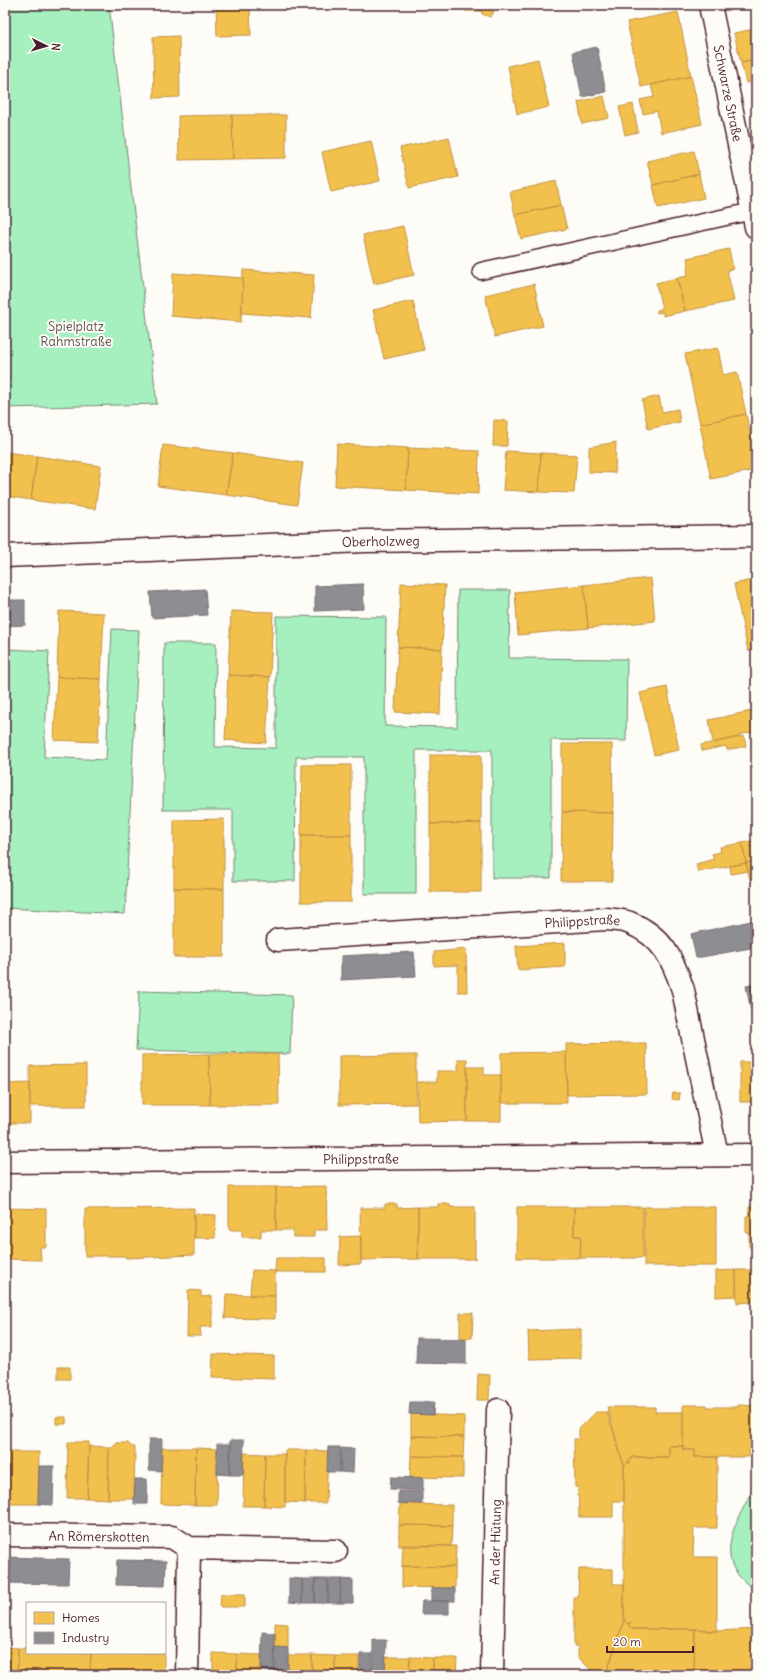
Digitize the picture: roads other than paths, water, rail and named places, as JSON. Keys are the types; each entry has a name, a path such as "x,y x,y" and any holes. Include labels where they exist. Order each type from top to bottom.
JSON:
{"street":[{"name":"Schwarze Straße","path":"710,5 754,219"},
{"name":"Oberholzweg","path":"5,556 365,541 756,536"},
{"name":"Philippstraße","path":"278,940 606,919 629,923 650,933 665,949 677,969 683,990 717,1155"},
{"name":"Philippstraße","path":"5,1162 756,1155"},
{"name":"An der Hütung","path":"492,1675 498,1410"},
{"name":"An Römerskotten","path":"5,1535 172,1537 189,1548"},
{"path":"187,1675 189,1548 336,1551"}],"lane":[{"path":"481,271 754,219"}],"park label":[{"name":"Spielplatz Rahmstraße","path":"76,334"}]}
